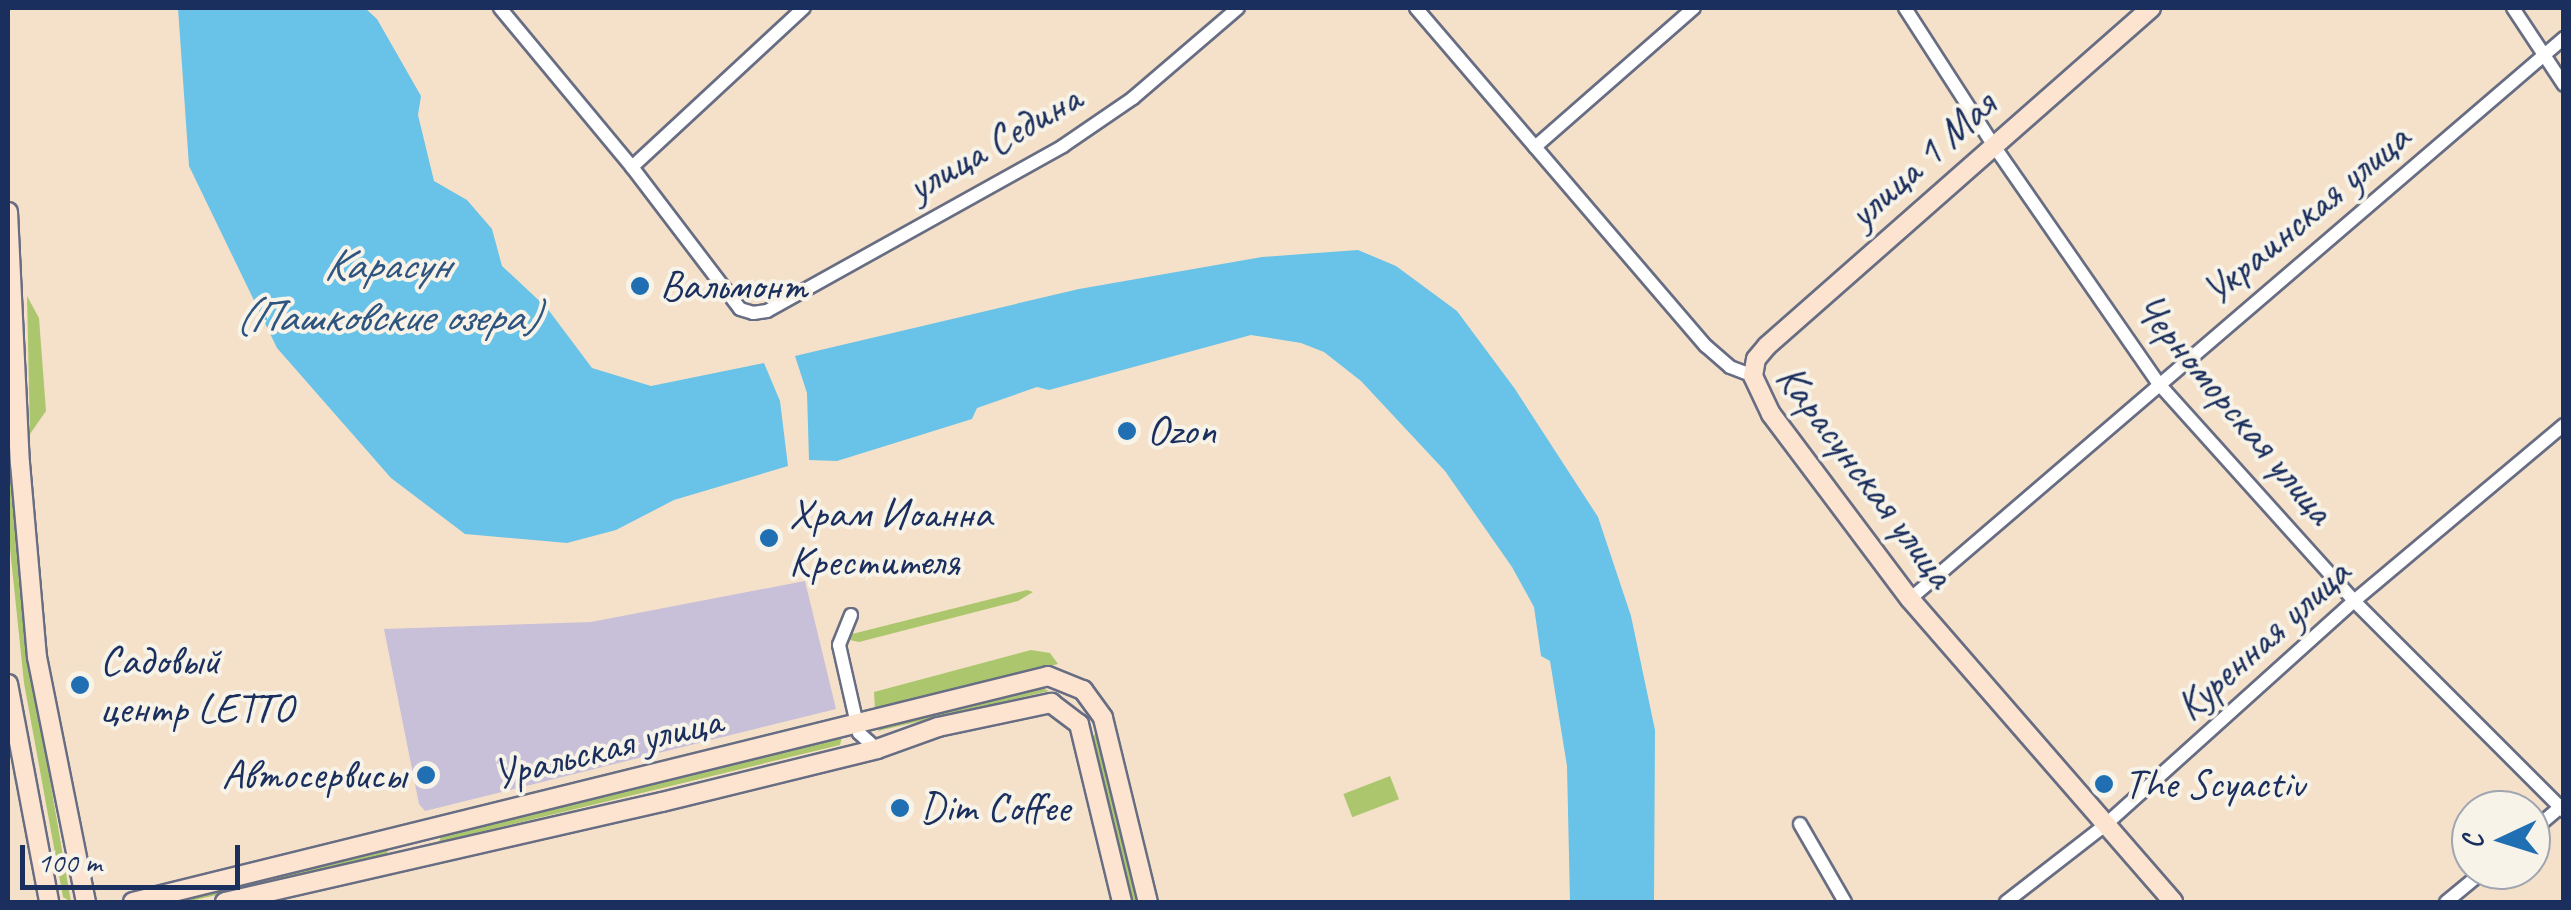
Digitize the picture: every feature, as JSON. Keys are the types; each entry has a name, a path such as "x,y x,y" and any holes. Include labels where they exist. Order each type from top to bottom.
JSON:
{"main road":[{"name":"улица 1 Мая","path":"1753,376 1756,360 1767,346 1992,143 2151,8"},
{"path":"8,212 14,478 38,656 86,902"},
{"name":"Карасунская улица","path":"1753,376 1771,414 1910,599 2173,902"},
{"name":"Уральская улица","path":"133,902 159,899 1048,676 1071,682 1093,700 1103,718 1148,902"},
{"path":"8,684 49,902"},
{"name":"Уральская улица","path":"225,902 876,749 938,727 1039,704 1061,706 1079,724 1122,902"}],"street":[{"path":"500,8 632,167 804,8"},
{"name":"улица Седина","path":"632,167 740,309 767,310 1063,146 1133,98 1238,8"},
{"name":"Карасунская улица","path":"1416,8 1706,346 1730,367 1753,376"},
{"path":"1535,147 1694,8"},
{"name":"Черноморская улица","path":"1905,8 1992,143 2158,383 2354,601 2562,808"},
{"path":"2513,8 2564,85"},
{"name":"Украинская улица","path":"1910,599 2564,38"},
{"name":"Куренная улица","path":"2006,902 2104,826 2354,601 2564,425"},
{"path":"850,615 839,645 856,723 862,737 876,749"},
{"path":"837,728 849,731 845,756"},
{"path":"1800,824 1846,902"}],"shaded area":[{"path":"805,581 836,709 425,811 419,804 384,629 591,622"}],"green space":[{"path":"27,296 39,318 46,411 30,434"},
{"path":"8,482 12,482 37,705 71,902 63,897 24,683 8,529"},
{"path":"1027,590 1033,592 1018,601 859,642 850,640 852,634"},
{"path":"1031,650 1050,653 1058,664 875,710 874,692"},
{"path":"1040,687 1049,691 878,731 882,726"},
{"path":"1097,729 1140,902 1132,902 1093,738"},
{"path":"842,737 840,745 439,842 442,834"},
{"path":"1390,776 1399,799 1352,817 1343,794"},
{"path":"389,848 386,856 186,902 191,896"}],"water":[{"name":"Карасун (Пашковские озера)","path":"178,8 365,8 377,19 421,96 418,115 434,181 467,200 492,229 502,266 547,308 592,368 651,386 764,363 780,401 788,466 674,500 616,530 567,543 465,534 391,478 277,348 189,166"},
{"path":"1358,250 1396,266 1457,311 1515,389 1598,517 1631,616 1655,730 1654,902 1570,902 1567,766 1550,661 1541,656 1534,607 1512,567 1445,471 1361,381 1324,352 1301,343 1251,335 1049,390 1037,387 977,408 972,419 837,461 809,460 807,393 795,356 1079,289 1262,257"}],"place":[{"name":"Вальмонт","path":"640,286"},
{"name":"Ozon","path":"1127,431"},
{"name":"Храм Иоанна Крестителя","path":"769,538"},
{"name":"Садовый центр LETTO","path":"80,685"},
{"name":"Автосервисы","path":"426,775"},
{"name":"The Scyactiv","path":"2104,784"},
{"name":"Dim Coffee","path":"900,808"}]}
